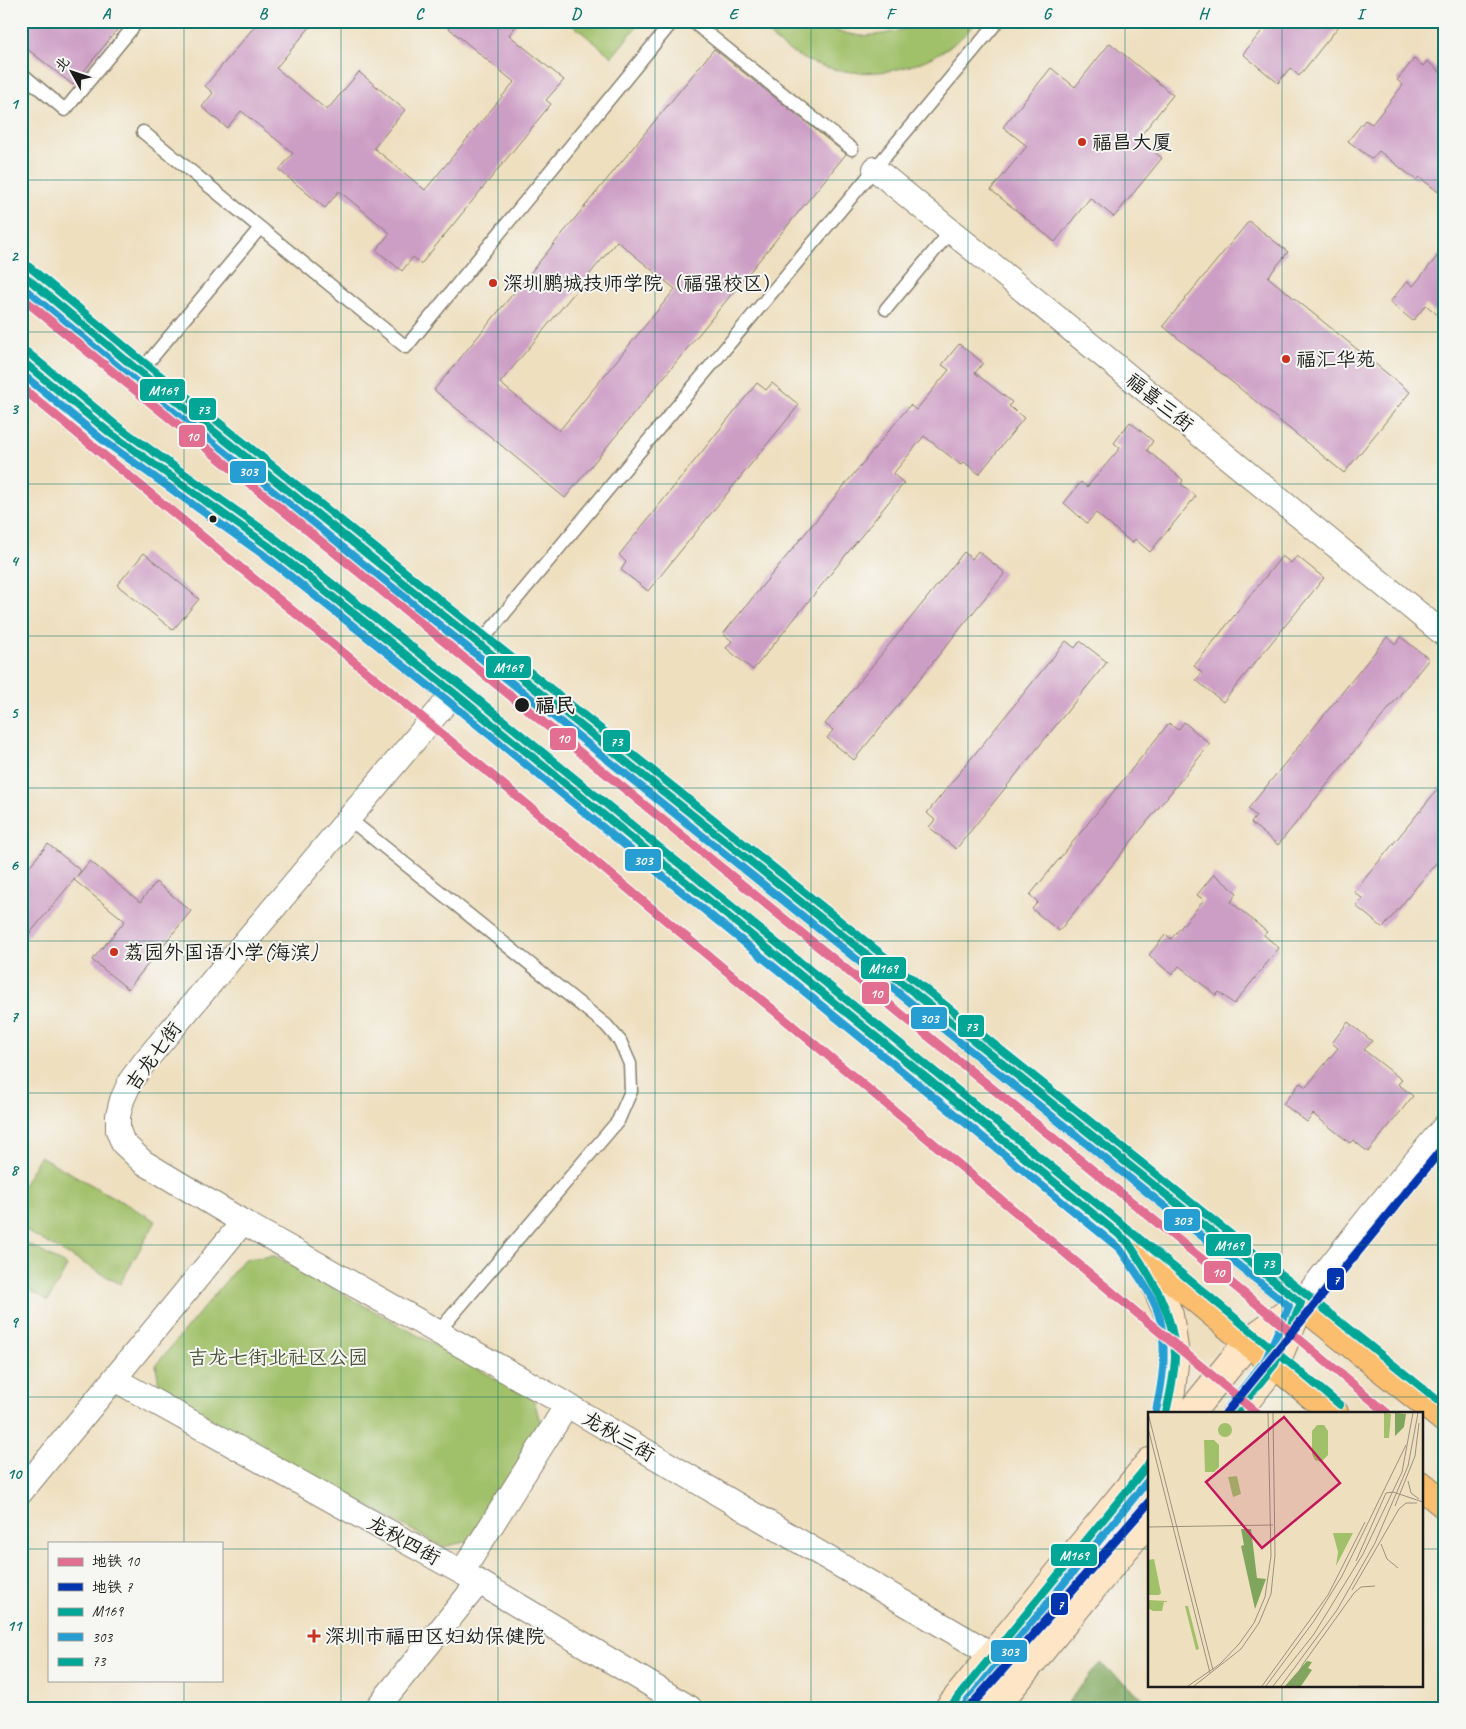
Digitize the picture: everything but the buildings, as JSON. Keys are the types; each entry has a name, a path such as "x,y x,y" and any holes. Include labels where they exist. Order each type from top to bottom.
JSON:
{"main road":[{"path":"21,273 140,372 1445,1420"},
{"path":"21,360 110,434 267,545 454,693 1128,1242 1333,1412"},
{"path":"1128,1242 1154,1282 1169,1315 1175,1355 1171,1391 1166,1412"},
{"path":"1191,1412 1248,1342 1301,1303"},
{"path":"1237,1412 1275,1364 1301,1303"},
{"path":"949,1708 1148,1463"},
{"path":"1424,1488 1445,1505"},
{"path":"994,1708 1148,1520"}],"street":[{"name":"福喜三街","path":"875,169 1445,635"},
{"name":"吉龙七街","path":"243,1222 143,1162 123,1143 118,1130 118,1116 131,1080 454,693"},
{"path":"1301,1303 1445,1126"},
{"path":"21,1492 243,1222"},
{"name":"龙秋三街","path":"243,1222 567,1405 993,1655"},
{"name":"龙秋四街","path":"114,1379 470,1577 690,1708"},
{"path":"377,1708 470,1577 567,1405"}],"lane":[{"path":"21,74 66,110 138,21"},
{"path":"143,132 406,347 673,21"},
{"path":"692,21 852,149"},
{"path":"479,644 998,21"},
{"path":"140,372 260,228"},
{"path":"886,309 950,232"},
{"path":"348,818 606,1024 620,1041 630,1064 631,1091 618,1121 438,1332"}],"green space":[{"path":"568,21 641,21 612,57"},
{"path":"753,21 814,21 839,32 861,36 884,34 905,29 921,21 977,21 960,38 941,52 919,63 896,70 848,72 825,67 802,58 783,46"},
{"path":"40,1156 156,1221 120,1284 21,1228 21,1189"},
{"path":"21,1240 67,1266 48,1301 21,1285"},
{"name":"吉龙七街北社区公园","path":"275,1256 534,1400 542,1429 473,1540 443,1547 160,1392 156,1365 244,1259"},
{"path":"1100,1663 1155,1708 1063,1708"}],"metro line":[{"name":"10","path":"21,297 1268,1313 1386,1412"},
{"name":"10","path":"21,387 476,762 1256,1412"},
{"name":"7","path":"1227,1412 1445,1145"},
{"name":"7","path":"969,1708 1148,1503"}],"transit line":[{"name":"73","path":"27,265 146,364 1445,1406"},
{"name":"M169","path":"21,273 140,372 1301,1303 1275,1364 1237,1412"},
{"name":"303","path":"21,286 134,380 1289,1306 1266,1359 1228,1407"},
{"name":"73","path":"27,352 116,425 273,537 460,685 1134,1234 1340,1405"},
{"name":"M169","path":"21,360 110,433 267,545 454,693 1128,1242 1160,1296 1174,1339 1175,1362 1166,1412"},
{"name":"303","path":"21,373 104,441 261,553 448,701 1120,1249 1148,1292 1160,1319 1164,1354 1161,1388 1156,1411"},
{"name":"M169","path":"949,1708 1148,1464"},
{"name":"303","path":"962,1708 1148,1480"}],"place":[{"name":"福昌大厦","path":"1082,142"},
{"name":"深圳鹏城技师学院（福强校区）","path":"493,283"},
{"name":"福汇华苑","path":"1286,359"},
{"name":"福民","path":"522,705"},
{"name":"荔园外国语小学(海滨)","path":"114,952"},
{"name":"深圳市福田区妇幼保健院","path":"314,1636"}]}
